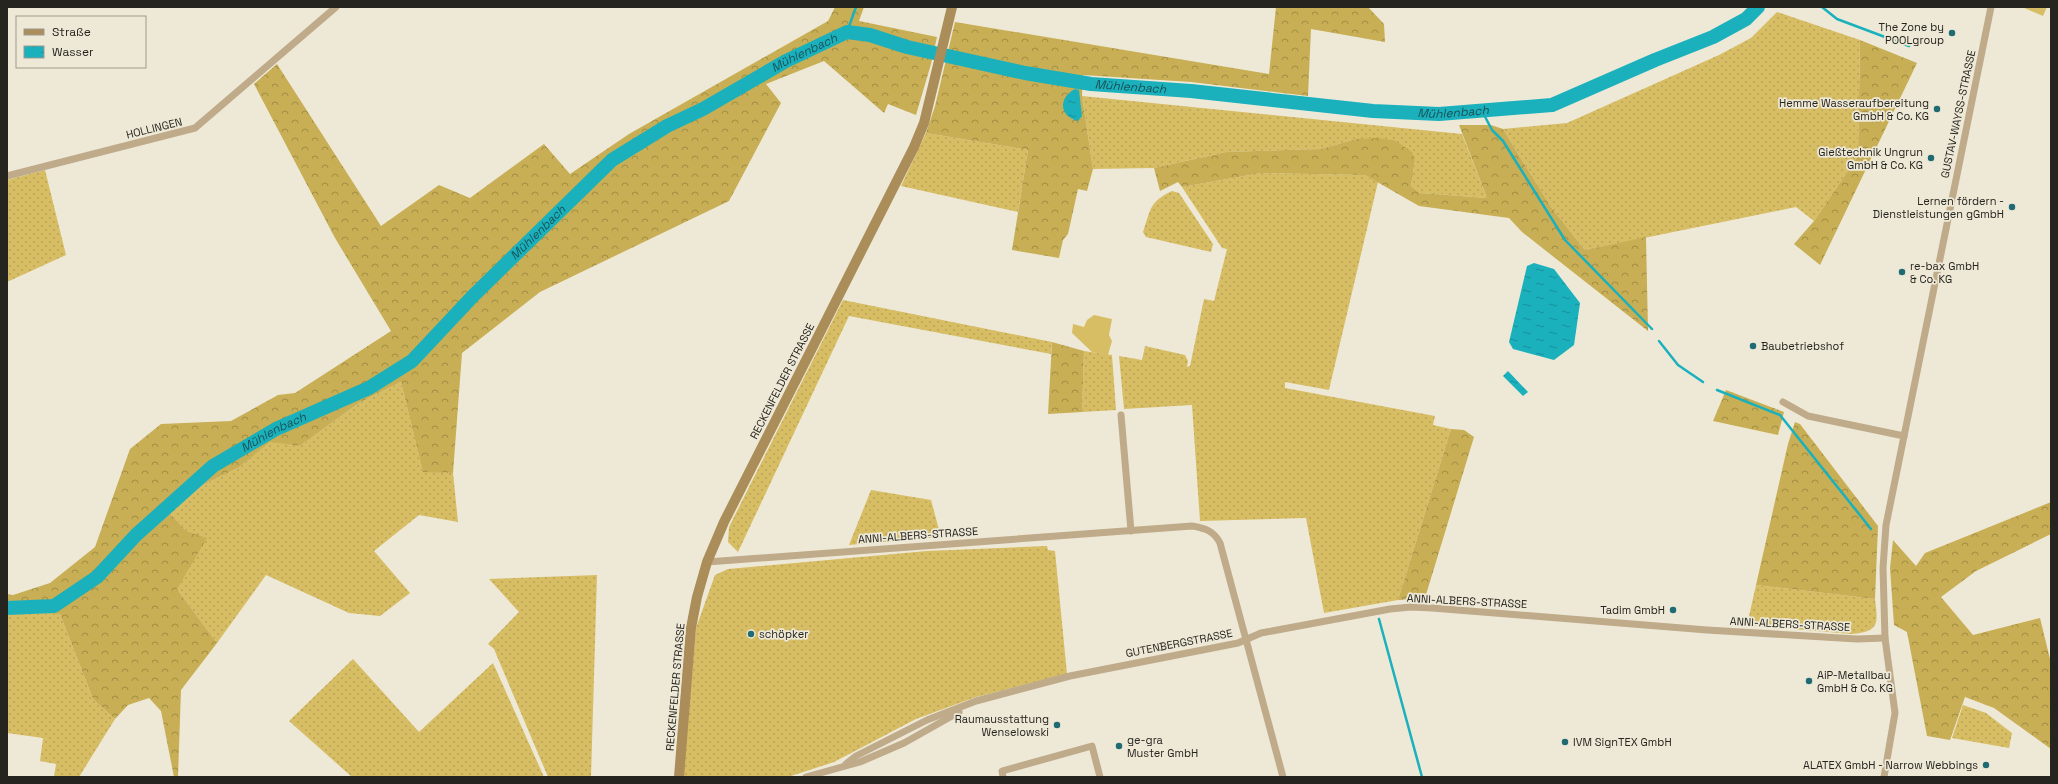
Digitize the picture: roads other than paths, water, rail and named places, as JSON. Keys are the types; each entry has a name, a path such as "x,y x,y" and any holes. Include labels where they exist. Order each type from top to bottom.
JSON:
{"street":[{"name":"HOLLINGEN","path":"7,176 195,128 336,7"},
{"name":"RECKENFELDER STRASSE","path":"679,777 691,628 697,597 707,562 724,522 904,168 924,123 939,66 952,7"},
{"name":"GUSTAV-WAYSS-STRASSE","path":"1884,777 1895,713 1885,638 1883,568 1886,525 1991,7"},
{"path":"1783,402 1808,416 1904,436"},
{"path":"1121,415 1131,531"},
{"name":"ANNI-ALBERS-STRASSE","path":"707,562 1192,526 1203,528 1217,536 1246,639 1261,633 1411,607 1706,630 1857,639 1885,638"},
{"name":"GUTENBERGSTRASSE","path":"806,777 846,764 860,762 904,743 976,701 1070,676 1238,643 1246,639 1283,777"},
{"path":"1003,777 1002,771 1092,746 1100,777"}],"water":[{"path":"1075,89 1079,90 1082,116 1078,121 1067,115 1063,106 1063,102 1066,97"},
{"path":"1534,263 1554,269 1580,303 1574,345 1554,360 1513,349 1509,342 1527,266"},
{"path":"1508,371 1528,392 1523,396 1503,376"}],"waterway":[{"path":"847,32 856,7"},
{"name":"Mühlenbach","path":"7,608 54,606 97,577 136,535 213,466 276,429 369,388 412,361 473,296 612,160 667,126 703,109 786,61 847,32 870,35 907,47 1025,73 1091,84 1191,91 1373,111 1439,114 1552,105 1655,60 1713,37 1746,19 1758,7"},
{"path":"1822,7 1837,19 1909,46"},
{"path":"1482,111 1492,130 1503,141 1565,240 1652,329"},
{"path":"1659,341 1678,365 1703,382"},
{"path":"1717,390 1780,415 1871,529"},
{"path":"1379,619 1422,777"}],"place":[{"name":"The Zone by POOLgroup","path":"1952,33"},
{"name":"Hemme Wasseraufbereitung GmbH & Co. KG","path":"1937,109"},
{"name":"Gießtechnik Ungrun GmbH & Co. KG","path":"1931,158"},
{"name":"Lernen fördern - Dienstleistungen gGmbH","path":"2012,207"},
{"name":"re-bax GmbH & Co. KG","path":"1902,272"},
{"name":"Baubetriebshof","path":"1753,346"},
{"name":"Tadim GmbH","path":"1673,610"},
{"name":"schöpker","path":"751,634"},
{"name":"AiP-Metallbau GmbH & Co. KG","path":"1809,681"},
{"name":"Raumausstattung Wenselowski","path":"1057,725"},
{"name":"IVM SignTEX GmbH","path":"1565,742"},
{"name":"ge-gra Muster GmbH","path":"1119,746"},
{"name":"ALATEX GmbH - Narrow Webbings","path":"1986,765"}]}
